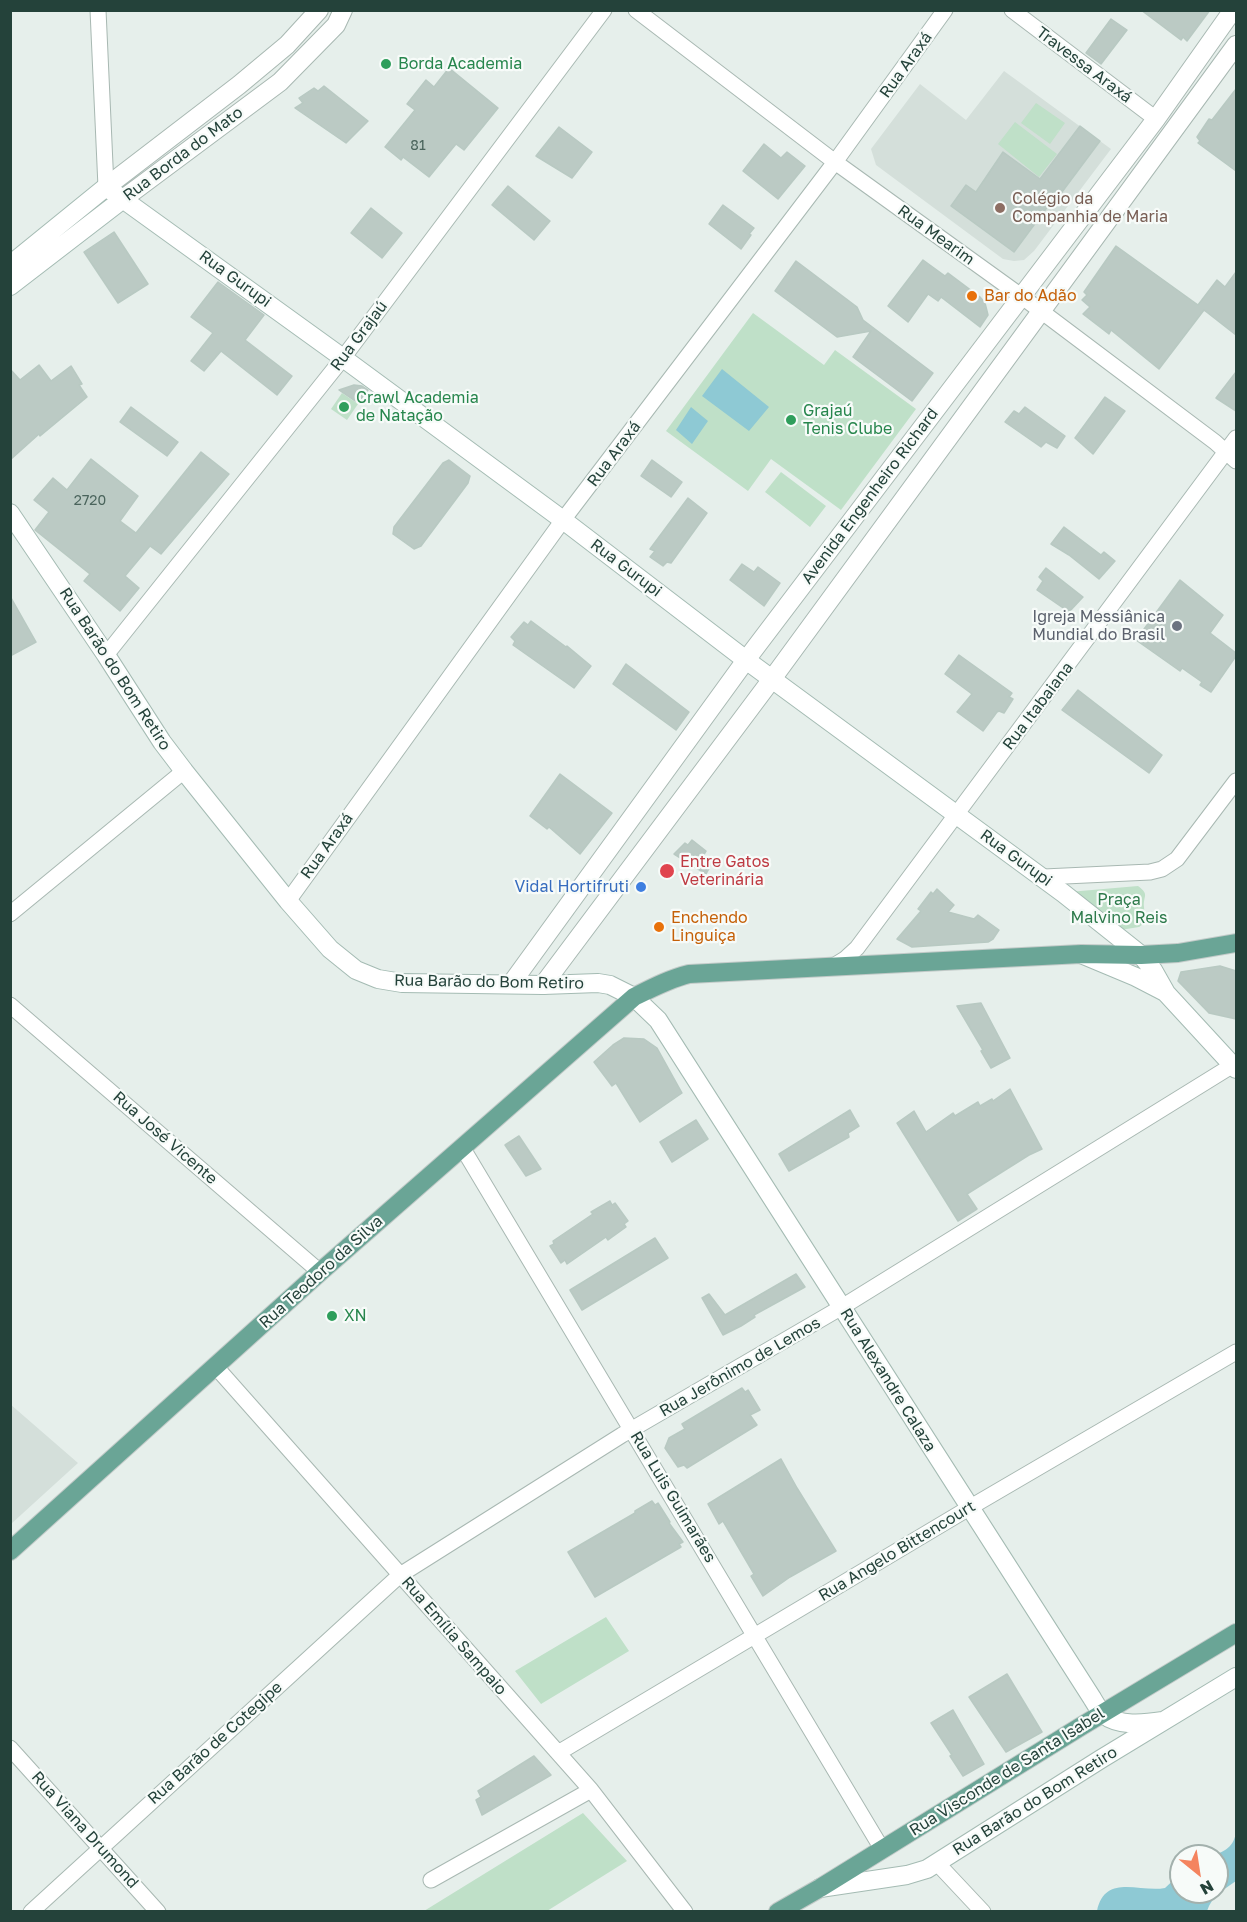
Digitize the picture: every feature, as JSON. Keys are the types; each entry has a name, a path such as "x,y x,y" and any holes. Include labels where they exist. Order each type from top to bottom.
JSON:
{"main road":[{"name":"Rua Borda do Mato","path":"10,265 106,187 239,85 287,45 319,10"},
{"name":"Rua Borda do Mato","path":"10,286 280,82 336,25 343,10"},
{"name":"Avenida Engenheiro Richard","path":"512,984 746,660 1156,119 1233,10"},
{"name":"Avenida Engenheiro Richard","path":"543,985 772,679 1236,45"},
{"path":"239,85 254,101"},
{"name":"Rua Gurupi","path":"106,187 343,357 563,520 746,660 1044,877 1141,956"},
{"name":"Rua Barão do Bom Retiro","path":"10,513 162,742 288,901 330,949 356,970 378,979 402,983 543,985 598,983 610,985 634,998"},
{"path":"634,998 673,978 689,974 1081,954 1141,956 1178,953 1236,943"},
{"path":"1081,954 1137,977 1166,993"},
{"path":"1141,956 1153,970 1166,993 1234,1067"},
{"name":"Rua Teodoro da Silva","path":"10,1551 320,1272 634,998"},
{"name":"Rua Alexandre Calaza","path":"634,998 658,1020 666,1031 969,1508 1103,1713"},
{"name":"Rua Visconde de Santa Isabel","path":"778,1911 1236,1633"},
{"name":"Rua Barão do Bom Retiro","path":"819,1888 907,1875 937,1863 1236,1677"},
{"path":"1103,1713 1131,1724 1163,1721"}],"street":[{"path":"98,10 106,187"},
{"name":"Rua Grajaú","path":"106,655 343,357 604,10"},
{"name":"Rua Mearim","path":"636,10 835,162 1020,296 1215,442 1231,457"},
{"name":"Rua Araxá","path":"288,901 563,520 835,162 945,10"},
{"name":"Travessa Araxá","path":"1012,10 1156,119"},
{"name":"Rua Itabaiana","path":"832,967 857,948 1231,457 1236,438"},
{"path":"10,914 184,771"},
{"path":"1044,877 1150,872 1162,869 1177,859 1236,781"},
{"name":"Rua José Vicente","path":"10,1005 320,1272"},
{"name":"Rua Jerônimo de Lemos","path":"400,1575 632,1430 842,1307 1234,1067"},
{"name":"Rua Luis Guimarães","path":"462,1147 882,1849"},
{"name":"Rua Angelo Bittencourt","path":"558,1753 1236,1352"},
{"name":"Rua Emília Sampaio","path":"216,1367 591,1790 685,1911"},
{"name":"Rua Barão de Cotegipe","path":"31,1911 400,1575"},
{"name":"Rua Viana Drumond","path":"10,1748 158,1911"},
{"path":"432,1880 591,1790"},
{"path":"937,1863 983,1911"}],"shaded area":[{"name":"Colégio da Companhia de Maria","path":"1004,71 1111,149 1034,251 1024,260 1014,261 1003,259 876,165 871,149 920,84 966,120"},
{"path":"10,1404 78,1463 11,1524 10,1524"}],"green space":[{"path":"1036,103 1065,123 1050,144 1021,123"},
{"path":"1015,122 1057,154 1039,177 998,144"},
{"name":"Grajaú Tenis Clube","path":"753,313 824,365 835,350 916,409 841,510 771,459 748,491 666,431"},
{"name":"Crawl Academia de Natação","path":"342,393 358,404 347,420 331,409"},
{"path":"781,472 826,506 810,527 765,492"},
{"name":"Praça Malvino Reis","path":"1138,886 1145,893 1146,922 1139,927 1114,931 1069,892"},
{"path":"606,1617 629,1651 541,1704 515,1671"},
{"path":"583,1813 627,1861 547,1911 424,1911"}],"water":[{"path":"722,369 769,407 749,431 702,396"},
{"path":"691,407 708,421 692,444 676,430"},
{"path":"1236,1834 1236,1881 1229,1886 1229,1847"},
{"path":"1169,1884 1169,1904 1210,1904 1207,1911 1097,1911 1101,1899 1115,1888 1165,1888"}],"building":[{"path":"1141,10 1210,10 1187,41 1183,37 1181,40"},
{"path":"1111,19 1127,30 1101,64 1086,53"},
{"path":"449,68 498,108 464,150 456,144 429,177 403,157 401,160 385,147 415,110 407,104 426,80 434,87"},
{"path":"324,86 368,121 346,143 295,108 303,103 299,98 314,88 318,91"},
{"path":"1236,89 1236,171 1198,143 1200,141 1197,137 1209,119 1212,120"},
{"path":"1080,126 1100,141 1014,252 951,206 966,185 976,192 1003,152 1040,179"},
{"path":"559,127 592,152 572,178 536,156"},
{"path":"764,144 781,158 787,152 805,166 778,199 743,171"},
{"path":"508,186 550,221 534,240 492,205"},
{"path":"723,205 754,228 741,249 709,224"},
{"path":"371,208 402,233 382,258 351,233"},
{"path":"114,232 148,284 118,303 84,252"},
{"path":"1116,246 1198,305 1217,280 1225,287 1236,272 1236,335 1204,310 1159,369 1111,330 1109,334 1083,314 1090,307 1082,300 1087,295 1084,292"},
{"path":"923,260 945,276 948,273 980,297 985,303 988,315 980,327 941,297 938,301 928,294 908,322 888,306"},
{"path":"796,261 857,307 863,320 933,373 912,401 853,357 871,331 837,337 775,291"},
{"path":"218,282 264,315 245,340 292,376 277,395 221,351 204,371 191,361 213,333 191,317"},
{"path":"39,365 51,381 71,366 87,397 10,460 10,369 20,380"},
{"path":"1236,372 1236,411 1216,398"},
{"path":"354,385 368,390 358,403 339,390"},
{"path":"1105,397 1125,411 1093,454 1075,438"},
{"path":"131,407 178,442 167,456 120,422"},
{"path":"1025,407 1065,436 1057,448 1046,442 1041,447 1005,422 1014,411 1019,414"},
{"path":"201,452 229,474 161,554 150,546 125,576 139,588 120,611 84,581 90,574 35,530 49,512 34,500 53,478 67,490 91,459 138,496 120,521 136,533"},
{"path":"449,460 470,476 468,483 421,546 414,549 393,534 394,527 443,463"},
{"path":"652,460 682,482 671,497 641,476"},
{"path":"688,498 707,513 671,563 667,562 663,566 650,557 655,551 650,549"},
{"path":"1064,527 1101,555 1104,552 1115,561 1099,579 1051,544"},
{"path":"742,564 754,572 758,567 780,583 764,606 730,580"},
{"path":"1046,568 1083,597 1069,612 1037,590 1043,581 1039,577"},
{"path":"1180,580 1223,615 1210,633 1236,653 1211,692 1200,685 1202,682 1182,668 1180,671 1136,640"},
{"path":"10,596 36,642 10,656"},
{"path":"531,621 591,666 574,688 513,645 515,641 511,637 524,622 528,625"},
{"path":"959,655 1012,693 1009,697 1013,699 1004,713 997,712 983,731 957,712 972,694 945,674"},
{"path":"626,664 689,712 676,730 613,684"},
{"path":"1078,690 1162,755 1149,773 1062,710"},
{"path":"560,774 612,813 580,854 549,827 547,829 530,816"},
{"path":"692,840 706,851 703,856 712,863 706,874 674,854 685,843 688,845"},
{"path":"937,889 954,905 948,912 974,919 978,915 999,930 993,939 988,942 912,947 897,939 921,911 918,909 931,892 933,894"},
{"path":"1220,966 1236,971 1236,1019 1209,1013 1178,981 1181,972"},
{"path":"981,1003 1010,1058 991,1068 957,1006"},
{"path":"624,1038 644,1039 657,1048 682,1093 640,1122 616,1083 612,1086 594,1062"},
{"path":"1010,1089 1042,1149 967,1194 977,1209 958,1221 897,1123 914,1111 926,1132 953,1113 955,1116 978,1102 980,1106 992,1099 993,1101"},
{"path":"850,1110 859,1126 848,1133 849,1137 789,1171 779,1154"},
{"path":"696,1120 708,1139 672,1162 660,1142"},
{"path":"519,1136 541,1169 526,1176 505,1145"},
{"path":"610,1201 612,1205 615,1203 628,1221 624,1224 626,1227 608,1240 606,1237 567,1264 565,1260 561,1263 550,1246 554,1244 553,1241 593,1214 591,1212"},
{"path":"655,1238 668,1258 582,1310 570,1290"},
{"path":"796,1274 805,1287 723,1335 702,1298 709,1294 725,1315"},
{"path":"742,1388 745,1392 748,1390 760,1410 750,1415 757,1425 687,1468 684,1465 678,1467 665,1448 669,1438 685,1429 682,1424"},
{"path":"781,1459 836,1551 790,1577 763,1596 751,1576 754,1574 723,1521 719,1524 708,1504"},
{"path":"652,1501 655,1505 658,1503 683,1542 679,1544 681,1547 595,1597 568,1552"},
{"path":"1007,1674 1042,1732 1006,1752 969,1697"},
{"path":"953,1710 984,1764 963,1776 931,1723"},
{"path":"534,1756 551,1775 482,1815 476,1800 481,1797 478,1791"}],"place":[{"name":"Borda Academia","path":"386,64"},
{"name":"Colégio da Companhia de Maria","path":"1000,208"},
{"name":"Bar do Adão","path":"972,296"},
{"name":"Crawl Academia de Natação","path":"344,407"},
{"name":"Grajaú Tenis Clube","path":"791,420"},
{"name":"Igreja Messiânica Mundial do Brasil","path":"1177,626"},
{"name":"Entre Gatos Veterinária","path":"667,871"},
{"name":"Vidal Hortifruti","path":"641,887"},
{"name":"Enchendo Linguiça","path":"659,927"},
{"name":"XN","path":"332,1316"}]}
